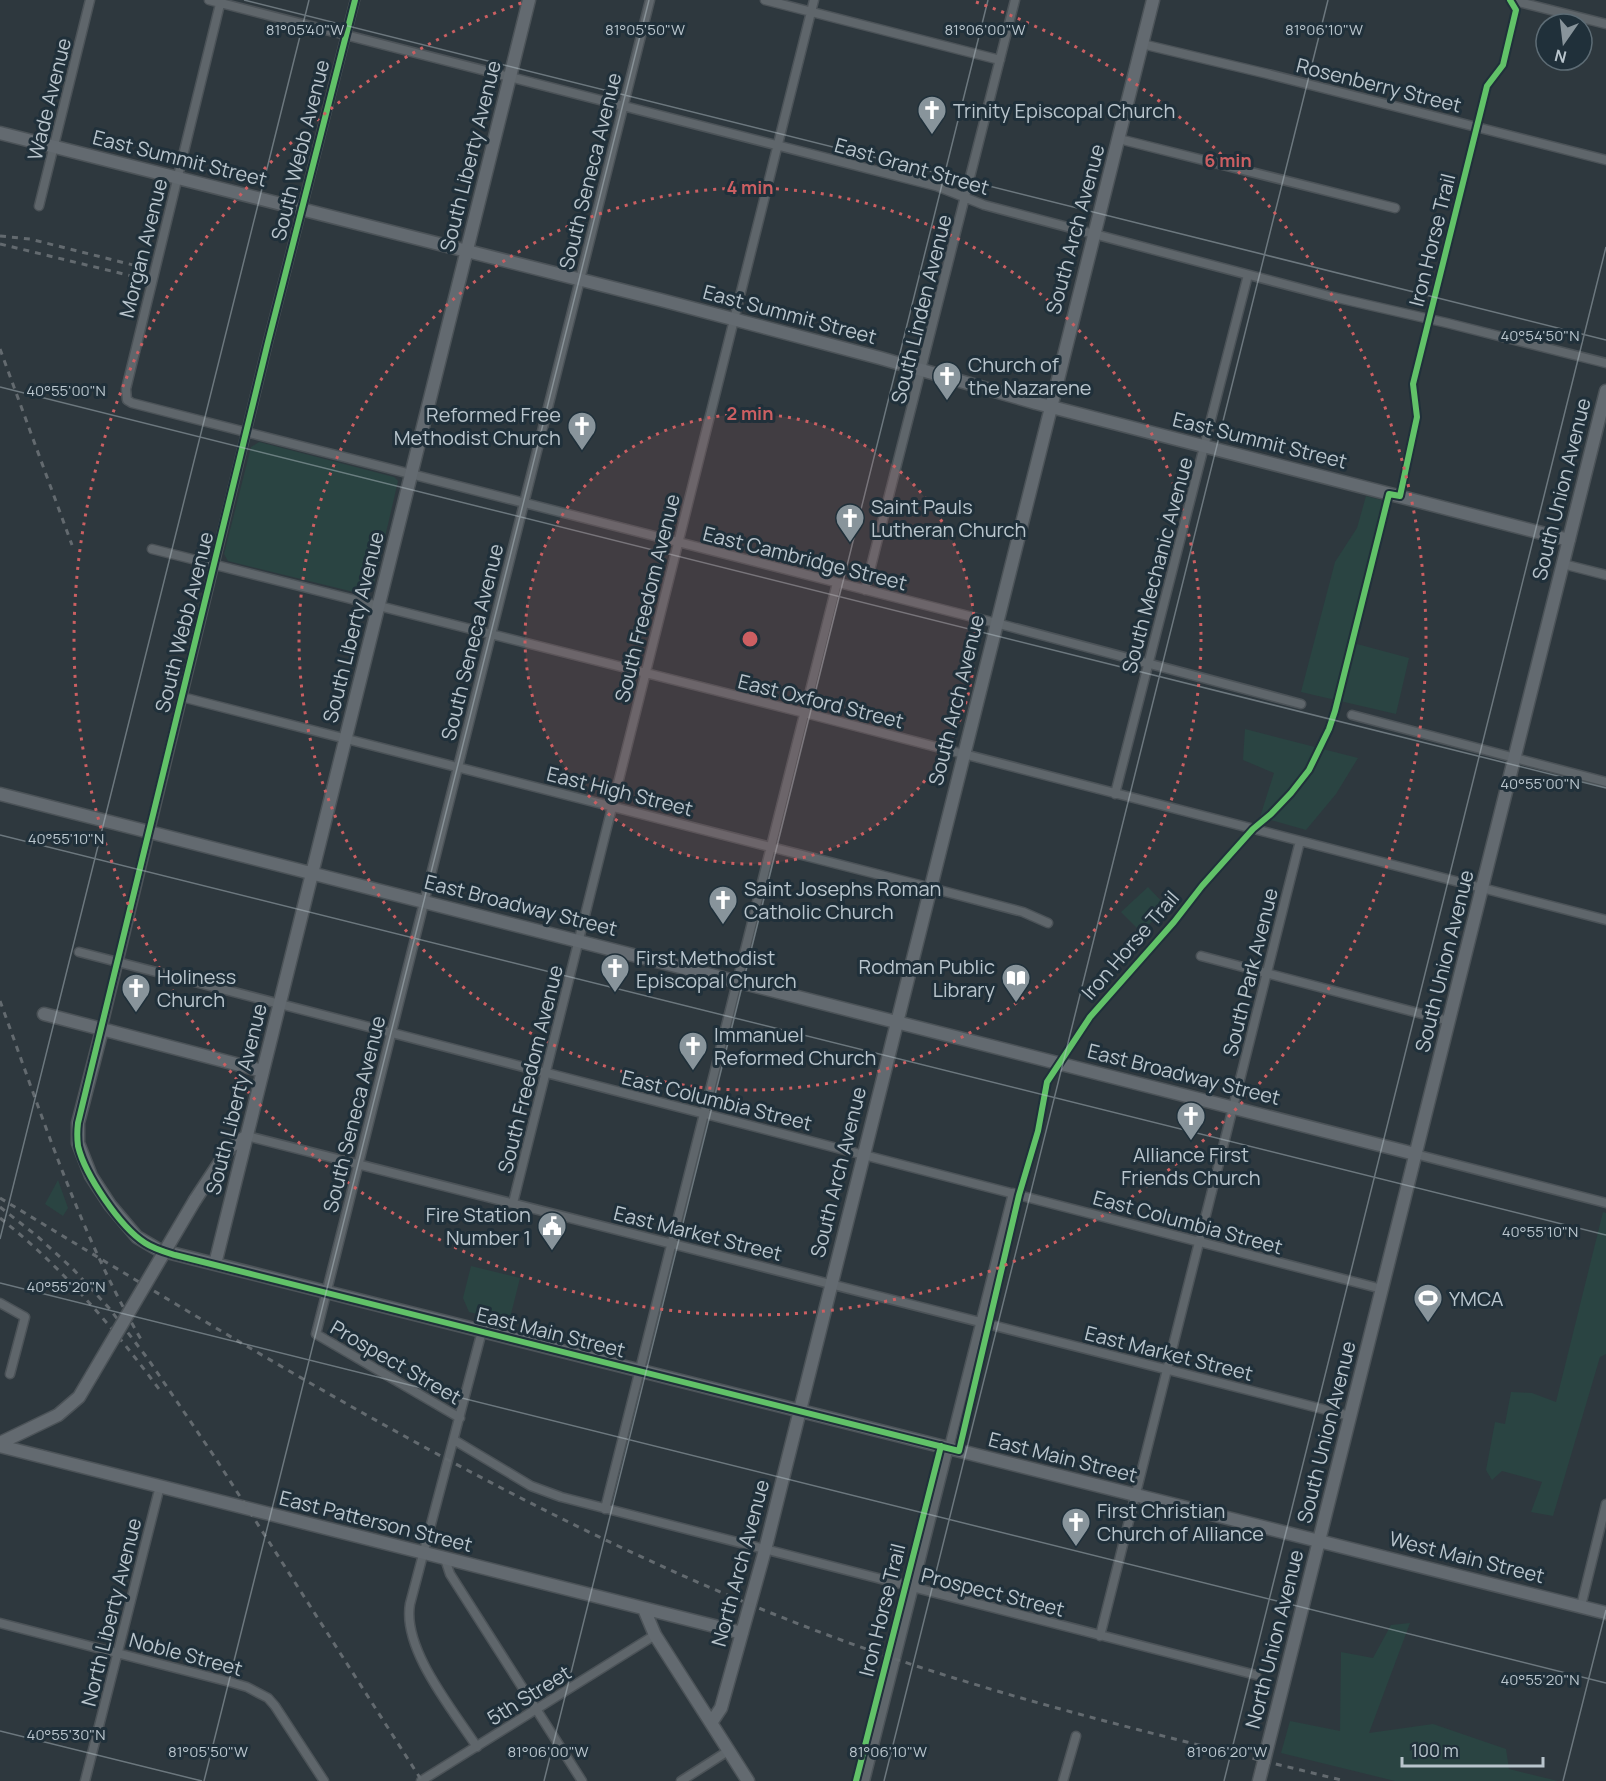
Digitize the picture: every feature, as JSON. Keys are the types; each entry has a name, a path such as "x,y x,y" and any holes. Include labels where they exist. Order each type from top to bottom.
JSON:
{"street":[{"name":"Wade Avenue","path":"39,206 90,0"},
{"name":"East Grant Street","path":"209,0 221,1 936,186 984,205 1248,275 1606,363"},
{"name":"South Webb Avenue","path":"137,1238 99,1188 85,1163 78,1143 78,1123 246,432 355,0"},
{"name":"South Liberty Avenue","path":"215,1264 529,0"},
{"name":"South Seneca Avenue","path":"316,1334 650,0"},
{"path":"765,0 1000,60"},
{"name":"South Freedom Avenue","path":"513,1203 814,0"},
{"name":"South Linden Avenue","path":"866,590 1015,0"},
{"name":"South Arch Avenue","path":"798,1410 1153,0"},
{"path":"1511,0 1606,24"},
{"name":"Morgan Avenue","path":"127,400 126,389 221,1"},
{"name":"Rosenberry Street","path":"1142,44 1606,160"},
{"name":"East Summit Street","path":"0,133 467,250 922,370 1051,407 1569,540"},
{"path":"1119,139 1395,208"},
{"name":"South Mechanic Avenue","path":"1115,794 1248,275"},
{"name":"South Union Avenue","path":"1319,1541 1606,391"},
{"name":"East Cambridge Street","path":"127,400 996,623 1301,704"},
{"name":"East Oxford Street","path":"152,549 805,713 1606,920"},
{"path":"1563,564 1606,575"},
{"path":"604,1509 739,981 837,583"},
{"name":"East High Street","path":"182,697 930,887 1005,907 1048,923"},
{"path":"1352,715 1606,782"},
{"name":"East Broadway Street","path":"0,794 1415,1154"},
{"name":"South Park Avenue","path":"1100,1636 1300,841"},
{"name":"East Columbia Street","path":"79,952 1382,1289"},
{"path":"1202,956 1449,1021"},
{"path":"44,1014 263,1071"},
{"path":"0,1445 58,1415 79,1397 134,1300 195,1200 230,1147 248,1136"},
{"name":"East Market Street","path":"248,1136 1350,1416"},
{"path":"1415,1154 1606,1203"},
{"path":"865,1781 1013,1193"},
{"name":"East Main Street","path":"137,1238 159,1250 1319,1541"},
{"path":"0,1303 25,1317 10,1374"},
{"path":"477,1747 430,1675 410,1631 409,1611 482,1331"},
{"name":"Prospect Street","path":"316,1334 460,1418"},
{"name":"North Arch Avenue","path":"711,1723 721,1708 742,1633 765,1550 798,1410"},
{"name":"Prospect Street","path":"454,1440 533,1487 604,1509 1256,1675"},
{"name":"East Patterson Street","path":"0,1445 742,1633"},
{"name":"North Liberty Avenue","path":"85,1781 160,1486"},
{"path":"1581,1606 1606,1504"},
{"name":"West Main Street","path":"1319,1541 1606,1613"},
{"name":"North Union Avenue","path":"1259,1781 1319,1541"},
{"path":"446,1559 450,1574 582,1781"},
{"path":"644,1609 655,1635 748,1781"},
{"name":"Noble Street","path":"0,1623 230,1682 259,1692 275,1706 324,1781"},
{"name":"5th Street","path":"420,1781 655,1635"},
{"path":"1063,1781 1076,1736"},
{"path":"681,1781 728,1750"}],"green space":[{"path":"259,442 394,477 398,481 373,589 366,595 228,561 224,554 251,447"},
{"path":"1366,496 1382,500 1357,644 1409,658 1396,714 1301,692 1335,562 1357,528"},
{"path":"1245,729 1358,758 1336,794 1306,830 1260,817 1274,773 1243,760"},
{"path":"1148,887 1167,907 1141,932 1121,912"},
{"path":"58,1180 68,1208 63,1216 45,1204"},
{"path":"1603,1212 1606,1213 1606,1354 1600,1357 1553,1516 1531,1512 1542,1482 1502,1471 1492,1480 1486,1470 1495,1422 1505,1424 1511,1392 1532,1393 1556,1402"},
{"path":"471,1266 520,1278 509,1322 469,1312 463,1298"},
{"path":"1410,1623 1369,1733 1433,1724 1506,1749 1509,1769 1558,1781 1395,1781 1281,1753 1290,1721 1340,1731 1341,1652 1373,1658 1391,1625"}],"railway":[{"path":"0,236 30,239 141,267"},
{"path":"0,244 140,278"},
{"path":"0,349 72,545"},
{"path":"0,1001 81,1217 120,1301 142,1341"},
{"path":"0,1198 195,1316 393,1430 595,1535 698,1582 804,1626 937,1673 1072,1712 1345,1781"},
{"path":"0,1207 37,1236 73,1269 109,1308 148,1359 216,1459 422,1781"},
{"path":"0,1218 23,1237 85,1298 159,1389"}],"cycle path":[{"name":"Iron Horse Trail","path":"355,0 268,342 78,1123 78,1146 82,1158 96,1185 125,1225 145,1243 163,1251 959,1451 1019,1195 1038,1131 1047,1082 1090,1017 1253,829 1291,793 1309,770 1329,729 1389,494 1400,496 1417,417 1413,384 1487,86 1503,65 1516,10 1510,0"},
{"name":"Iron Horse Trail","path":"856,1781 941,1446"}],"place":[{"name":"Trinity Episcopal Church","path":"932,136"},
{"name":"Church of the Nazarene","path":"947,402"},
{"name":"Reformed Free Methodist Church","path":"582,452"},
{"name":"Saint Pauls Lutheran Church","path":"850,544"},
{"name":"Saint Josephs Roman Catholic Church","path":"723,926"},
{"name":"First Methodist Episcopal Church","path":"615,994"},
{"name":"Rodman Public Library","path":"1016,1004"},
{"name":"Holiness Church","path":"136,1014"},
{"name":"Immanuel Reformed Church","path":"693,1072"},
{"name":"Alliance First Friends Church","path":"1191,1142"},
{"name":"Fire Station Number 1","path":"552,1252"},
{"name":"YMCA","path":"1428,1324"},
{"name":"First Christian Church of Alliance","path":"1076,1548"}]}
